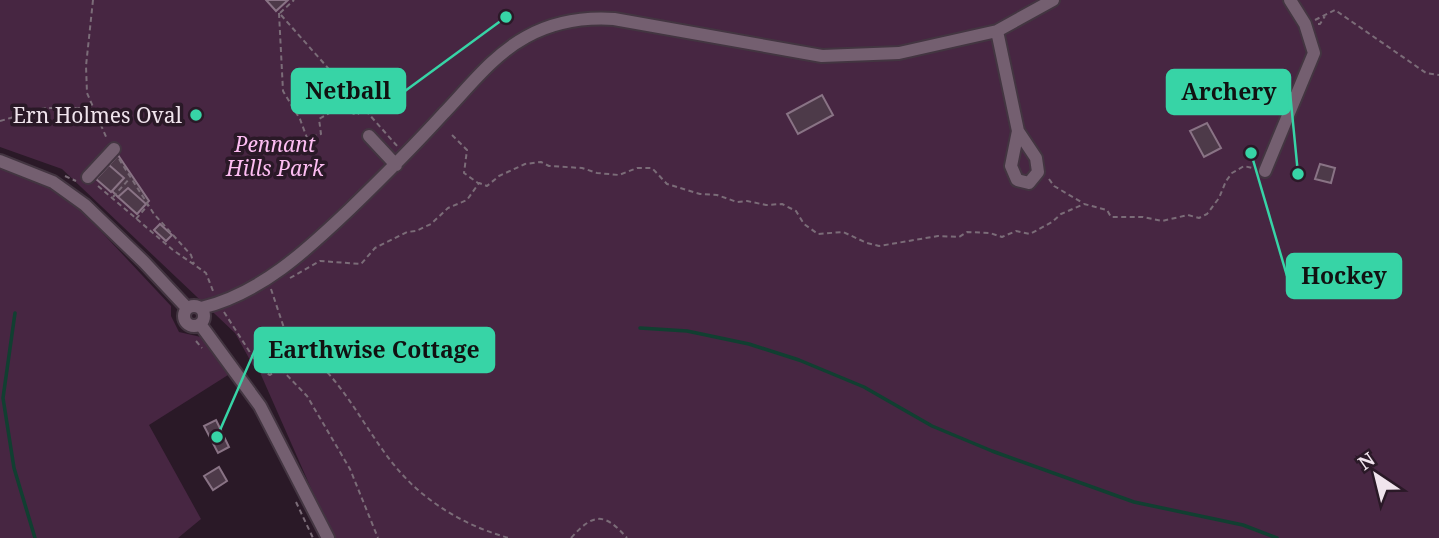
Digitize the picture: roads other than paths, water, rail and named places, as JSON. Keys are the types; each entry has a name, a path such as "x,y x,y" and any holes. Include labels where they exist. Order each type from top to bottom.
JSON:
{"street":[{"path":"187,308 218,304 273,275 306,250 396,165 495,60 526,37 560,22 614,19 822,56 899,53 997,31 1053,0"},
{"path":"1265,171 1314,53 1305,24 1290,0"},
{"path":"997,31 1018,131"},
{"path":"369,136 396,165"},
{"path":"88,181 114,149"},
{"path":"0,161 53,182 85,205 187,308"},
{"path":"187,308 184,315 186,322 193,326 200,324"},
{"path":"200,324 204,314 201,308"},
{"path":"200,324 260,407 328,538"}],"waterway":[{"path":"15,313 3,398 14,468 35,538"},
{"path":"640,328 687,331 749,344 799,360 864,387 932,426 992,451 1134,502 1243,525 1277,538"}],"place":[{"name":"Netball","path":"506,17"},
{"name":"Ern Holmes Oval","path":"196,115"},
{"name":"Hockey","path":"1251,153"},
{"name":"Archery","path":"1298,174"},
{"name":"Earthwise Cottage","path":"217,437"}],"park label":[{"name":"Pennant Hills Park","path":"275,156"}]}
